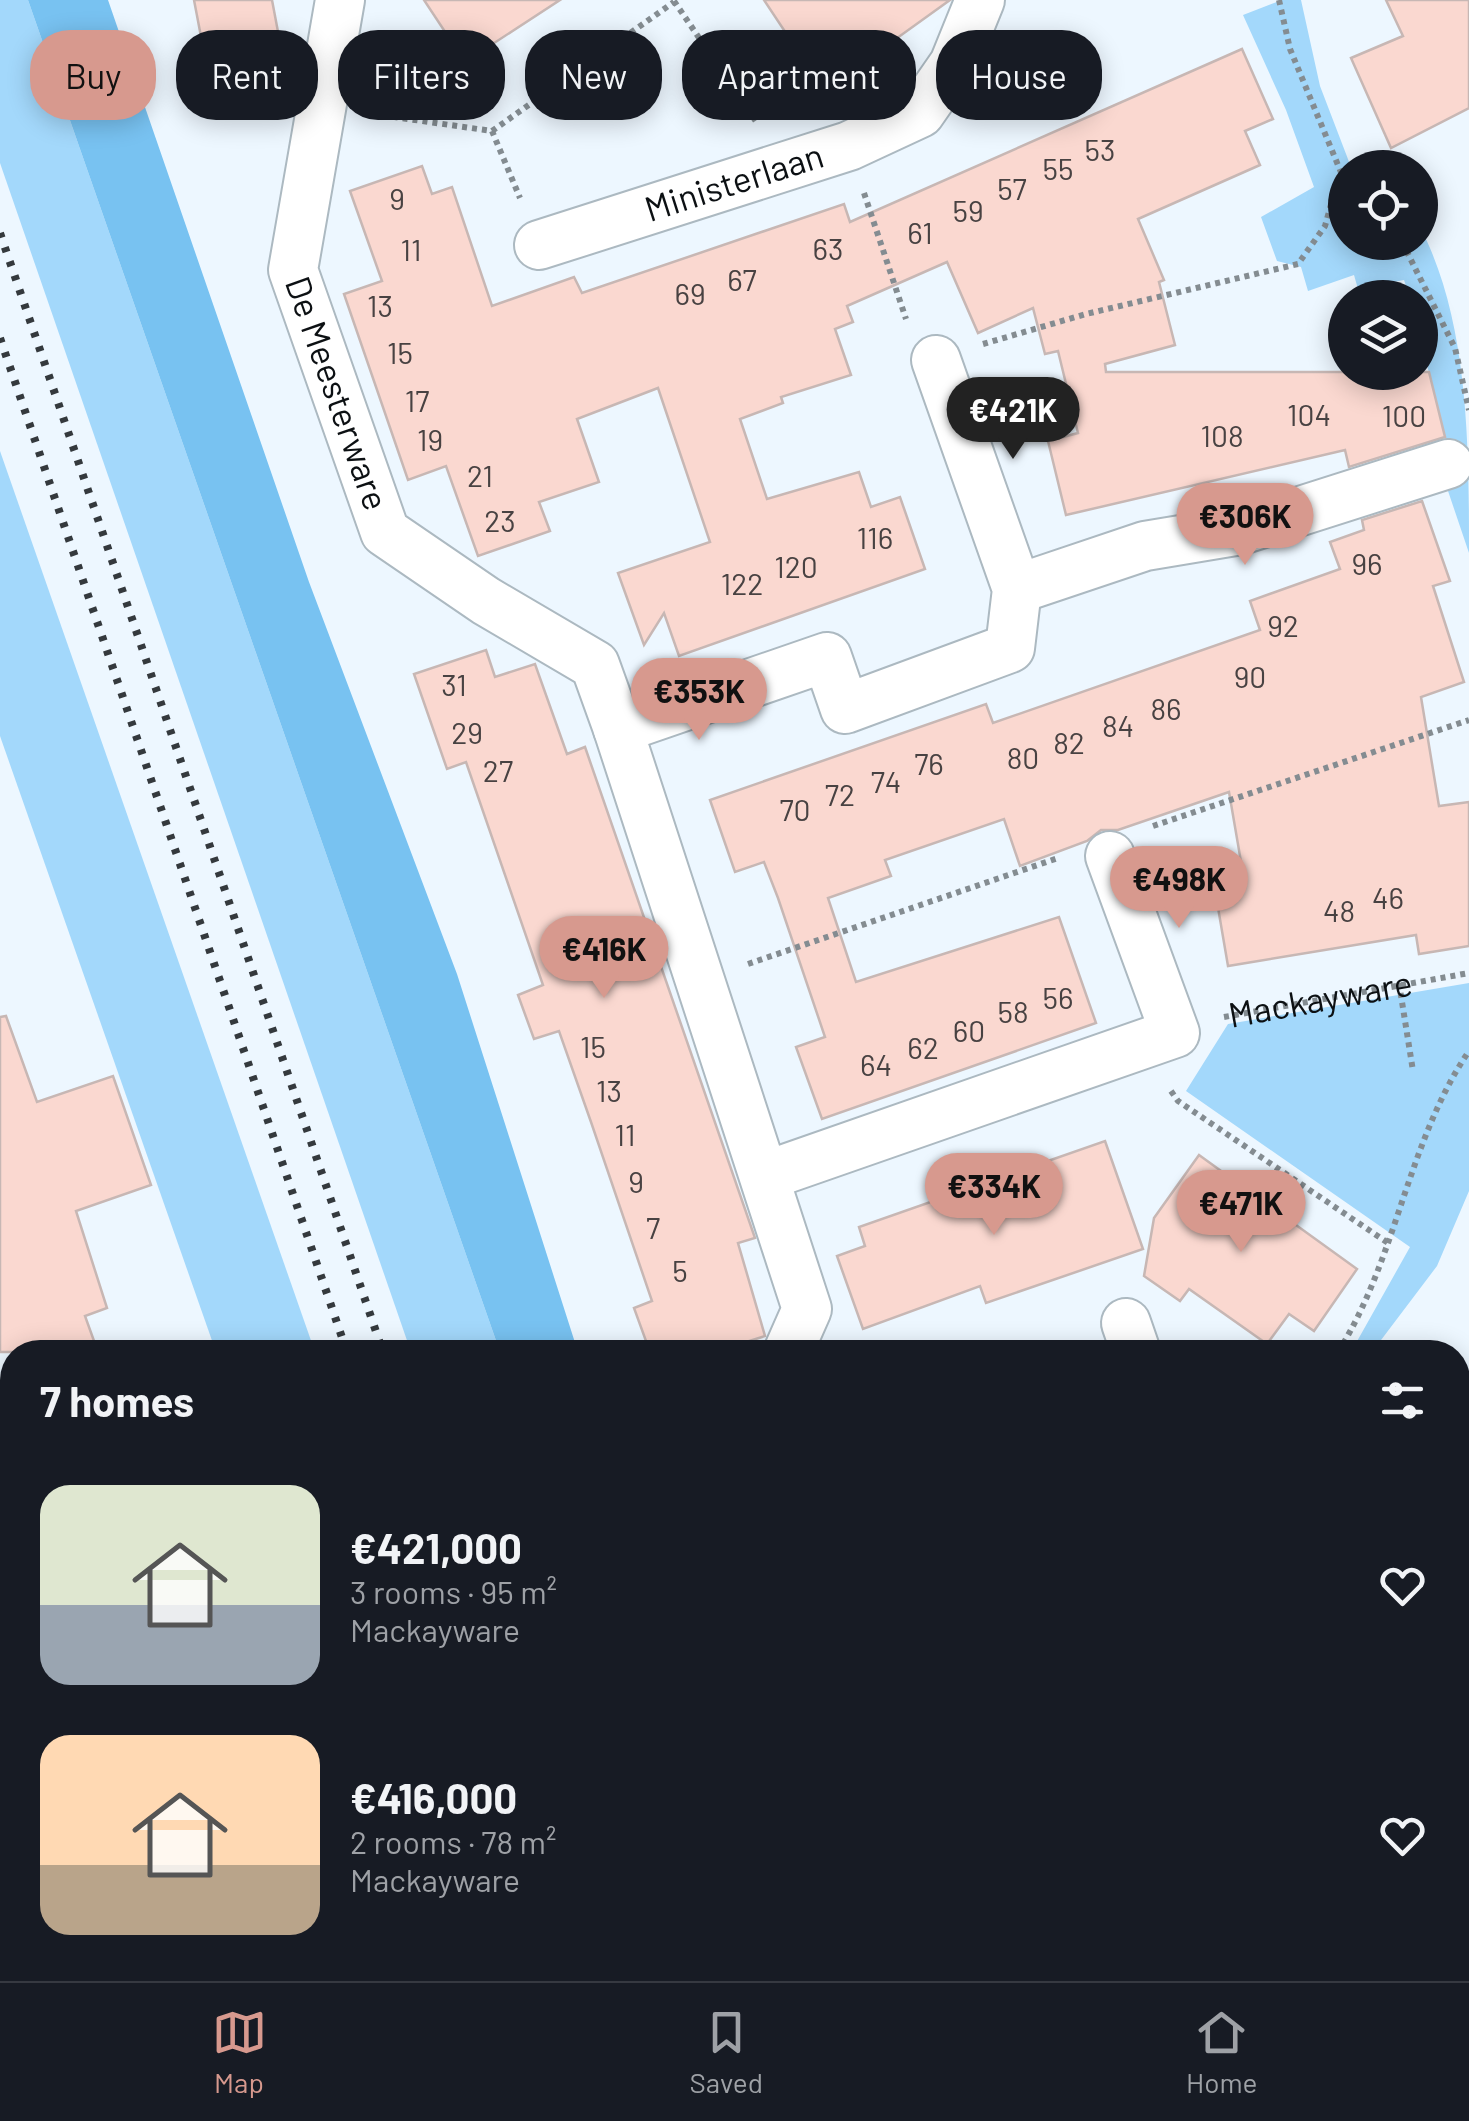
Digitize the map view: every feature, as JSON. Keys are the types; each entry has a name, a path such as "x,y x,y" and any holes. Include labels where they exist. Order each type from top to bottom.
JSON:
{"street":[{"name":"De Meesterware","path":"340,0 294,270 385,532 486,602 595,665 618,730"},
{"name":"Ministerlaan","path":"539,245 849,146 920,113 954,64 980,0"},
{"path":"793,1340 807,1310 618,730 827,658 845,709 1010,648 1016,589 936,360"},
{"path":"1016,589 1145,546 1241,530 1448,464"},
{"path":"765,1176 1158,1039 1108,849"}],"path":[{"path":"1279,0 1290,48 1330,150"},
{"path":"322,107 492,131 674,1 786,165"},
{"path":"492,131 539,245"},
{"path":"849,146 920,363 1086,314 1298,264 1328,218"},
{"path":"1411,260 1454,348 1469,410"},
{"path":"702,980 1108,849 1469,720"},
{"name":"Mackayware","path":"1158,1039 1228,1016 1469,973"},
{"path":"1399,984 1413,1071"},
{"path":"1158,1039 1178,1101 1391,1245"},
{"path":"1346,1340 1363,1312 1391,1245 1446,1085 1469,1051"}],"shaded area":[{"path":"0,0 28,0 38,30 30,30 30,120 70,120 496,1340 407,1340 0,163"},
{"path":"28,0 108,0 118,30 38,30"},
{"path":"1282,0 1301,0 1320,86 1344,150 1328,150 1328,260 1434,260 1436,264 1457,343 1463,385 1469,553 1447,488 1447,445 1433,390 1438,390 1438,280 1355,280 1354,275 1328,280 1328,284 1308,291 1301,267 1277,261 1261,217 1314,187 1286,110 1243,15"},
{"path":"70,120 149,120 309,582 457,974 574,1340 496,1340"},
{"path":"0,451 311,1340 212,1340 0,736"},
{"path":"1469,983 1469,1191 1437,1266 1381,1340 1358,1340 1410,1247 1186,1091 1228,1024"}],"building":[{"path":"194,0 272,0 278,30 200,30"},
{"path":"424,0 560,0 505,36 505,30 444,30"},
{"path":"764,0 950,0 908,30 784,30"},
{"path":"1386,0 1469,0 1469,108 1391,148 1351,58 1403,36"},
{"path":"1242,49 1273,119 1245,131 1260,165 1138,219 1164,280 1159,282 1175,345 1105,364 1106,372 1328,372 1328,390 1433,390 1445,437 1349,467 1345,450 1066,515 1048,441 1078,433 1058,351 1045,354 1033,308 978,333 947,262 847,306 853,322 835,329 851,375 781,397 783,403 740,419 767,499 859,472 871,507 900,497 925,569 679,656 664,613 644,645 618,573 710,542 658,388 577,419 599,482 539,502 550,531 478,556 446,466 408,480 344,294 382,281 350,191 422,166 432,194 452,187 492,306 574,277 582,293 844,204 850,222 1081,120 1102,120 1102,111"},
{"path":"1422,501 1450,581 1433,586 1464,682 1421,697 1439,806 1469,802 1469,946 1419,954 1416,935 1228,966 1215,890 1245,885 1229,792 1118,830 1101,830 1087,841 1020,866 1004,819 885,860 891,876 828,898 856,982 1059,917 1096,1023 822,1119 796,1047 825,1037 778,898 764,862 735,872 710,800 986,704 993,723 1260,630 1250,601 1340,569 1330,542 1364,530 1362,520"},
{"path":"486,650 495,677 535,664 567,754 585,747 755,1238 738,1243 765,1336 752,1340 646,1340 634,1308 652,1301 559,1031 534,1039 518,995 543,985 466,762 447,769 414,674"},
{"path":"6,1016 37,1102 113,1076 151,1185 76,1211 107,1308 85,1316 94,1340 0,1340 0,1017"},
{"path":"1105,1141 1143,1249 986,1303 980,1286 863,1329 837,1256 865,1246 859,1227"},
{"path":"1199,1155 1357,1269 1314,1331 1289,1314 1270,1340 1261,1340 1189,1289 1180,1301 1144,1276 1154,1218"}],"railway":[{"path":"0,233 379,1340"},
{"path":"0,338 343,1340"}]}
